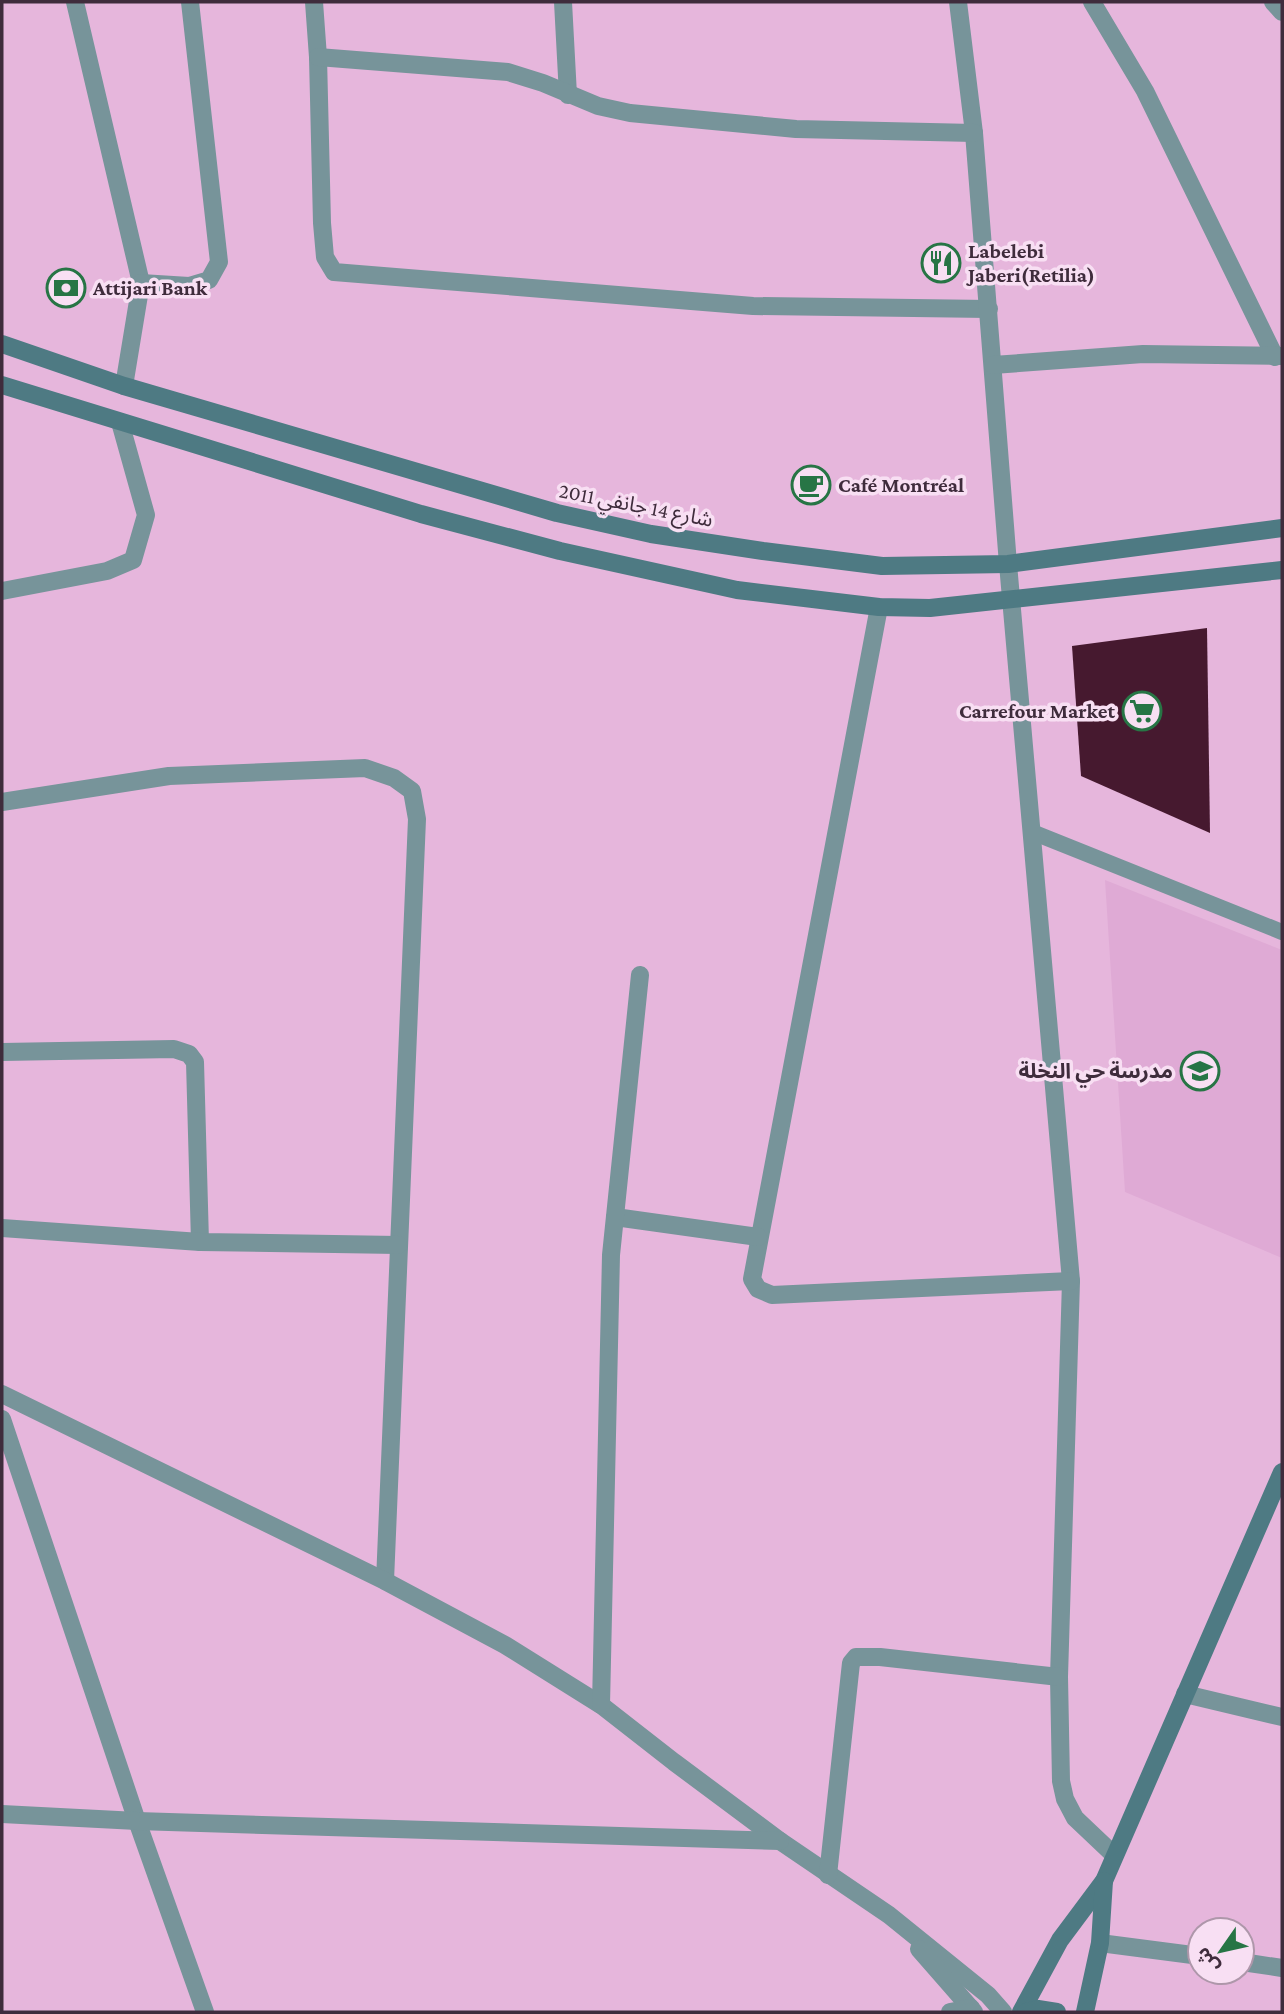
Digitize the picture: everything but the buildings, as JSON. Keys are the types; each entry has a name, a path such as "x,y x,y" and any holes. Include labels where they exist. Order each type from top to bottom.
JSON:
{"main road":[{"name":"شارع 14 جانفي 2011","path":"2,344 124,386 557,513 651,534 882,566 1008,564 1282,528"},
{"path":"2,386 421,514 560,551 737,590 879,607 930,608 1282,570"},
{"path":"1085,2012 1100,1942 1104,1881 1113,1854 1282,1472"},
{"path":"1023,2012 1060,1940 1104,1881"},
{"path":"1023,2012 1038,2009 1057,2012"}],"street":[{"path":"75,2 141,283 124,386"},
{"path":"141,283 189,286 209,280 219,262 190,2"},
{"path":"314,2 322,223 325,257 334,272 753,306 989,309"},
{"path":"563,2 568,94"},
{"path":"958,2 974,133 1008,564 1071,1282 1059,1677 1061,1781 1065,1799 1075,1818 1113,1854"},
{"path":"993,365 1143,354 1279,356 1145,91 1092,2"},
{"path":"1273,2 1282,12"},
{"path":"318,57 508,72 598,106 630,113 796,129 974,133"},
{"path":"2,590 107,571 133,560 146,515 120,422"},
{"path":"879,607 752,1279 758,1289 772,1295 1071,1282"},
{"path":"2,802 169,776 365,768 394,778 412,791 417,819 385,1581"},
{"path":"601,1705 611,1255 640,975"},
{"path":"2,1052 174,1049 189,1054 195,1062 200,1242"},
{"path":"615,1217 758,1237"},
{"path":"2,1228 200,1242 398,1245"},
{"path":"2,1394 385,1581 505,1645 601,1705 780,1841 889,1915 978,1986 1003,2012"},
{"path":"2,1419 137,1821 205,2012"},
{"path":"828,1875 851,1663 856,1657 880,1657 1059,1677"},
{"path":"1185,1694 1282,1717"},
{"path":"2,1814 137,1821 780,1841"},
{"path":"889,1915 972,2010"},
{"path":"1100,1942 1186,1954"},
{"path":"1256,1964 1282,1968"},
{"path":"950,2012 972,2010"}],"lane":[{"path":"1032,832 1282,932"}],"shaded area":[{"name":"مدرسة حي النخلة","path":"1105,880 1282,950 1282,1258 1125,1192"}],"place":[{"name":"Labelebi Jaberi(Retilia)","path":"941,263"},
{"name":"Attijari Bank","path":"66,288"},
{"name":"Café Montréal","path":"811,485"},
{"name":"Carrefour Market","path":"1142,711"},
{"name":"مدرسة حي النخلة","path":"1200,1071"}]}
